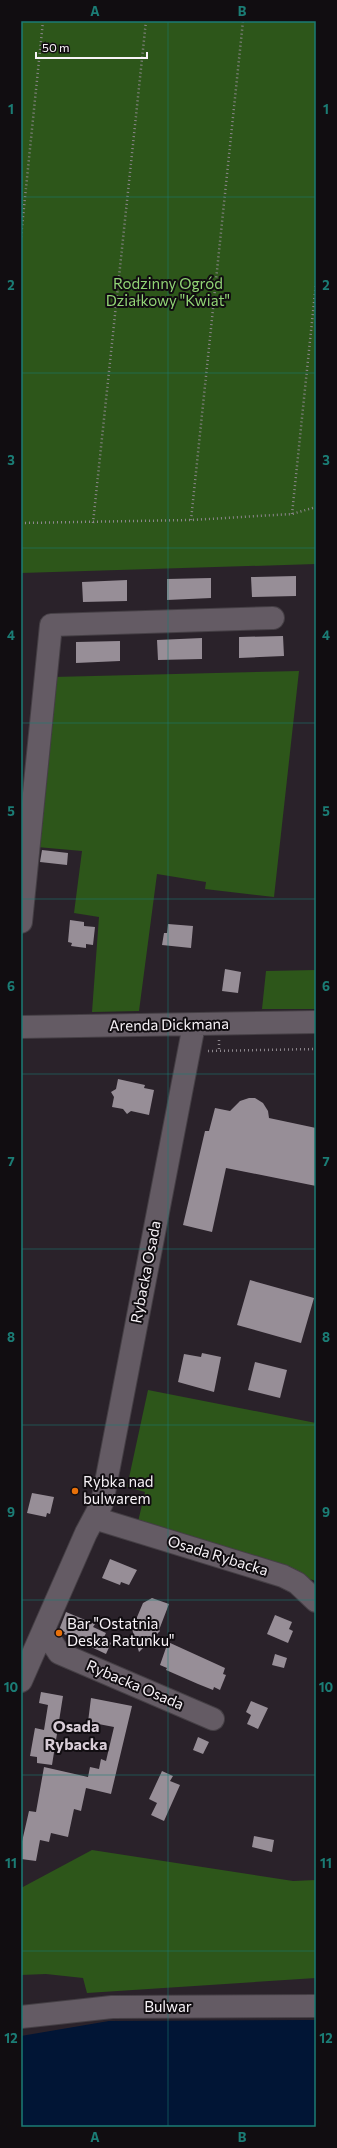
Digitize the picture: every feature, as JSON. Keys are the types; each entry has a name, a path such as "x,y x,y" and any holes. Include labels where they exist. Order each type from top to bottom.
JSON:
{"street":[{"path":"21,922 51,625 273,618"},
{"name":"Arenda Dickmana","path":"21,1027 316,1022"},
{"name":"Rybacka Osada","path":"21,1681 44,1630 104,1521 102,1503 194,1024"},
{"name":"Osada Rybacka","path":"104,1521 283,1576 297,1584 316,1601"},
{"name":"Rybacka Osada","path":"44,1630 59,1653 213,1719"},
{"name":"Bulwar","path":"21,2017 112,2007 316,2006"}],"path":[{"path":"21,236 43,21"},
{"path":"93,522 146,21"},
{"path":"191,520 243,21"},
{"path":"292,514 316,283"},
{"path":"21,523 191,520 292,514 316,508"},
{"path":"219,1040 219,1050 316,1049"}],"green space":[{"name":"Rodzinny Ogród Działkowy \"Kwiat\"","path":"21,21 316,21 316,564 21,573"},
{"path":"299,671 274,897 205,889 206,882 157,874 139,1011 92,1012 99,917 74,913 82,851 37,847 53,677"},
{"path":"316,970 316,1009 262,1009 266,971"},
{"path":"148,1390 316,1423 316,1581 137,1526 145,1492 127,1487"},
{"path":"92,1850 293,1881 316,1880 316,1978 87,1993 83,1978 46,1974 21,1975 21,1888"}],"water":[{"path":"316,2020 316,2127 21,2127 21,2036 109,2021"}],"building":[{"path":"296,576 296,596 252,597 251,577"},
{"path":"211,578 211,598 167,600 167,579"},
{"path":"127,580 127,601 83,602 82,582"},
{"path":"283,636 284,656 239,658 239,637"},
{"path":"202,638 202,659 158,660 157,640"},
{"path":"120,641 120,661 76,663 76,642"},
{"path":"42,850 68,853 67,865 40,862"},
{"path":"70,920 84,922 84,926 95,927 93,945 86,944 86,948 71,946 72,943 68,942"},
{"path":"168,924 193,926 191,948 162,945 164,933 167,933"},
{"path":"225,969 241,972 238,993 222,991"},
{"path":"118,1079 145,1085 144,1088 154,1090 149,1115 131,1111 127,1114 123,1109 112,1107 114,1097 111,1092 116,1089"},
{"path":"255,1098 263,1103 268,1111 269,1118 316,1128 316,1186 226,1168 212,1232 183,1225 205,1131 209,1131 215,1108 230,1111 240,1101"},
{"path":"250,1280 314,1298 301,1343 237,1325"},
{"path":"202,1353 221,1357 214,1392 178,1382 184,1354 201,1357"},
{"path":"255,1362 287,1370 280,1398 248,1390"},
{"path":"32,1493 54,1497 50,1514 47,1513 46,1517 27,1513"},
{"path":"110,1559 137,1570 129,1585 121,1582 120,1585 102,1578"},
{"path":"152,1598 169,1604 159,1630 160,1631 139,1652 132,1629 143,1603"},
{"path":"66,1612 95,1624 93,1627 106,1633 103,1639 111,1643 106,1654 64,1634 65,1632 59,1630"},
{"path":"275,1615 292,1622 289,1629 293,1631 288,1643 267,1634"},
{"path":"168,1642 225,1668 223,1674 226,1675 220,1690 214,1687 213,1690 198,1684 166,1670 167,1668 160,1665"},
{"path":"275,1654 287,1658 284,1668 272,1665"},
{"path":"41,1692 63,1696 52,1765 37,1763 37,1757 30,1756 35,1728 44,1730 48,1705 39,1703"},
{"path":"91,1698 132,1706 111,1794 86,1788 81,1811 74,1809 68,1837 51,1833 49,1842 40,1840 36,1861 21,1859 21,1846 29,1811 36,1812 44,1767 88,1777 90,1767 99,1769 101,1759 106,1761 114,1727 88,1722"},
{"path":"251,1701 268,1708 258,1729 247,1724 251,1715 246,1712"},
{"path":"198,1737 209,1742 203,1754 193,1750"},
{"path":"162,1771 173,1776 170,1781 180,1785 164,1821 151,1815 157,1803 149,1799"},
{"path":"254,1836 274,1840 272,1852 252,1847"}],"place":[{"name":"Rybka nad bulwarem","path":"75,1491"},
{"name":"Bar \"Ostatnia Deska Ratunku\"","path":"59,1633"}],"district":[{"name":"Osada Rybacka","path":"76,1735"}]}
